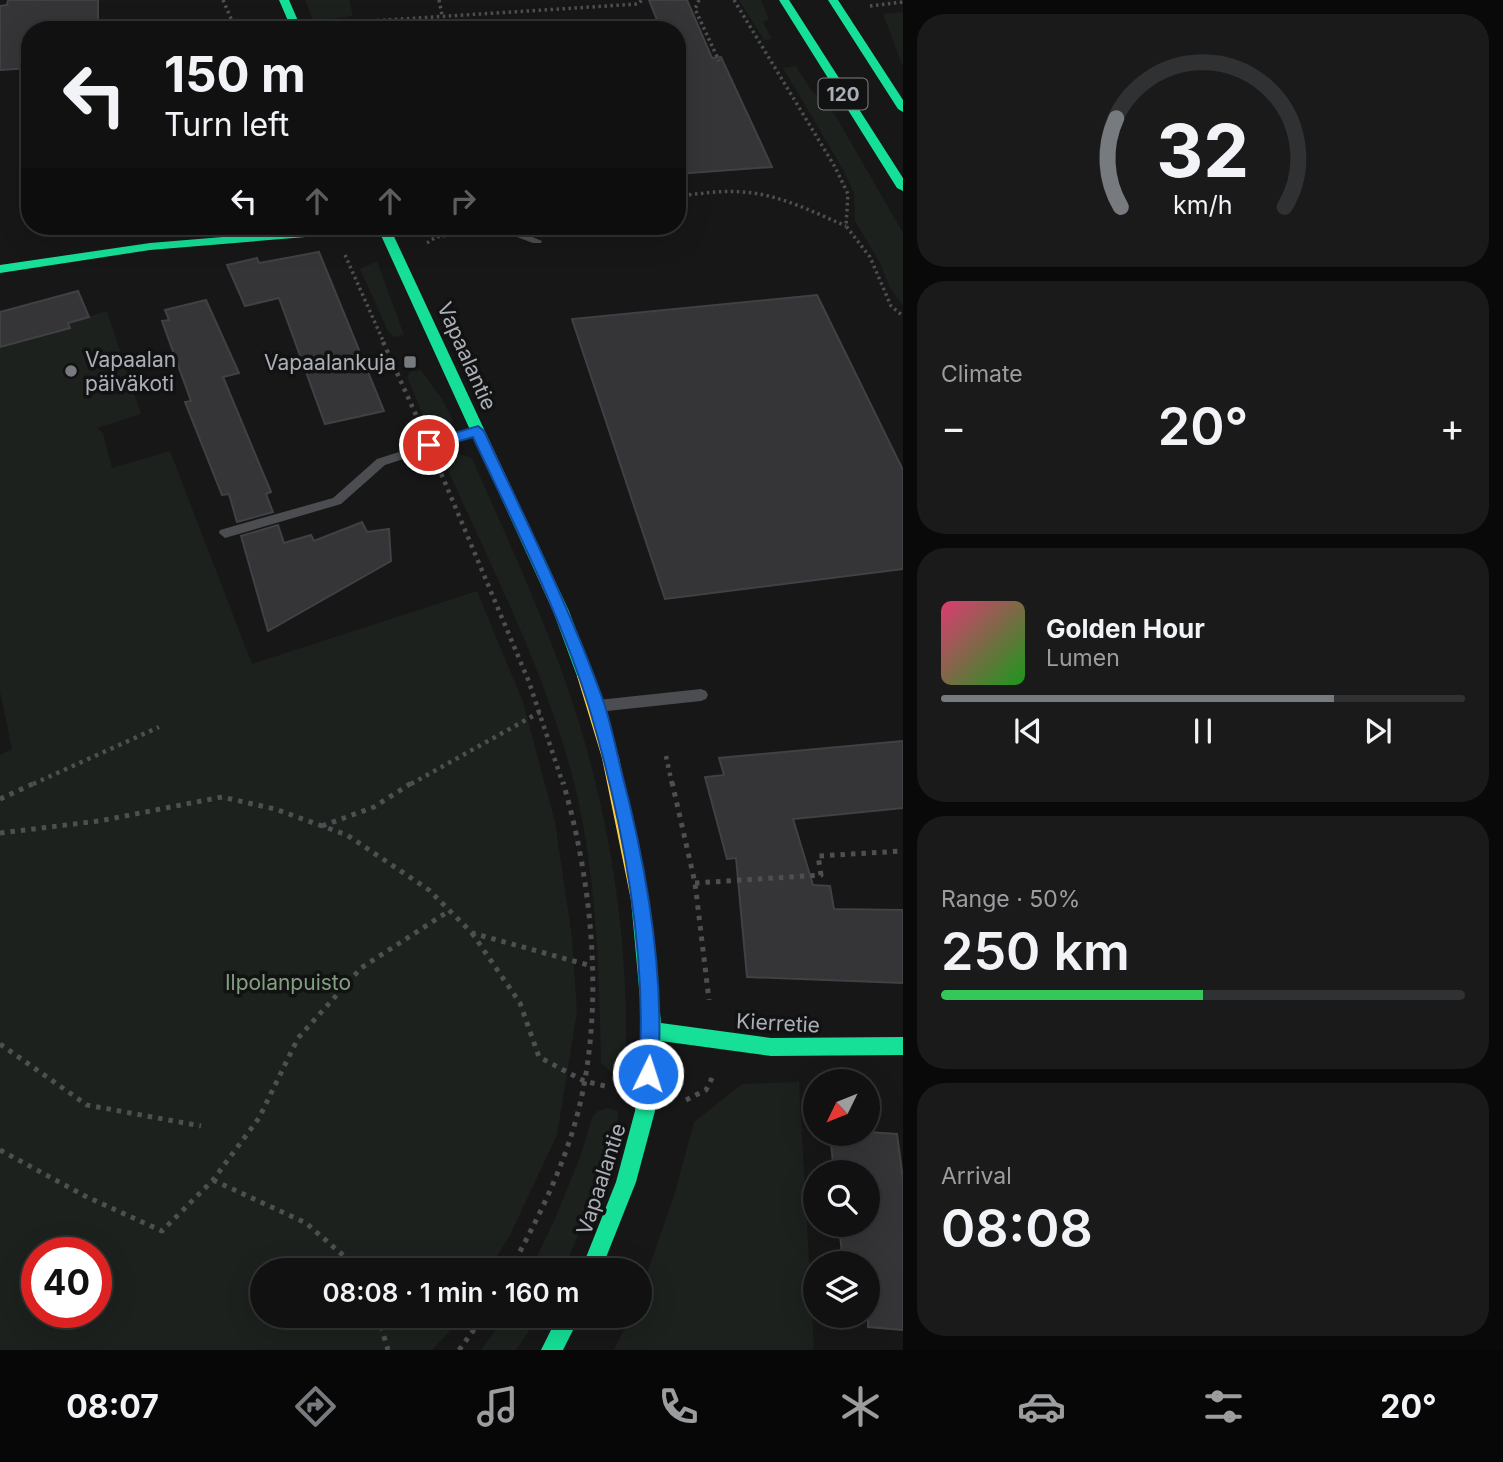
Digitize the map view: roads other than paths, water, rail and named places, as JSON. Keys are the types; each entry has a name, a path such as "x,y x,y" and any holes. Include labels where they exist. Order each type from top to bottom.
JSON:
{"street":[{"path":"284,0 299,21"},
{"name":"120","path":"784,0 903,188"},
{"name":"120","path":"833,0 903,109"},
{"path":"0,269 49,259 129,249 298,235"},
{"name":"Vapaalantie","path":"388,235 561,611 597,706 624,814 642,910 652,1031 645,1111 625,1182 596,1258"},
{"name":"Kierretie","path":"652,1031 771,1047 903,1046"},
{"path":"552,1350 563,1328"}],"lane":[{"path":"519,235 537,242"},
{"path":"225,533 337,501 381,462 478,431"},
{"path":"597,706 701,695"}],"place":[{"name":"Vapaalankuja","path":"410,362"},
{"name":"Vapaalan päiväkoti","path":"71,371"}],"park label":[{"name":"Ilpolanpuisto","path":"288,982"}]}
